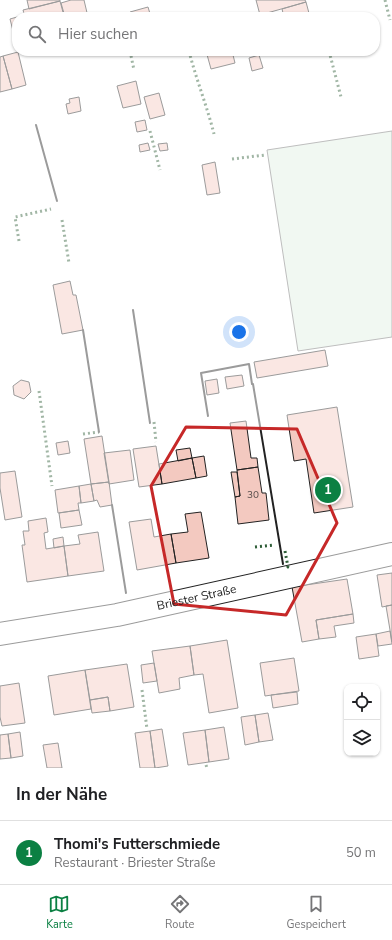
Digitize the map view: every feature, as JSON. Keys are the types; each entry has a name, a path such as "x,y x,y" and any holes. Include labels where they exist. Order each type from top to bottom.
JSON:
{"street":[{"name":"Briester Straße","path":"0,634 117,615 392,554"}],"highlighted area":[{"path":"186,427 297,429 337,523 286,615 174,604 151,486"}],"green space":[{"path":"392,131 392,337 298,351 267,150"}],"building":[{"path":"27,0 60,0 60,1 29,9"},
{"path":"71,0 84,0 87,12 64,12 61,3"},
{"path":"256,0 305,0 306,2 271,12 259,12"},
{"path":"60,1 63,12 24,12 23,10"},
{"path":"306,2 309,12 283,12 282,9"},
{"path":"148,7 150,12 130,12"},
{"path":"12,54 12,56 19,56 26,85 12,89 3,56"},
{"path":"3,56 12,89 0,92 0,57"},
{"path":"207,56 233,56 235,63 211,69"},
{"path":"259,56 263,68 252,71 249,58"},
{"path":"136,81 141,104 123,108 117,86"},
{"path":"159,93 165,115 150,119 144,97"},
{"path":"79,97 81,111 68,114 66,104 70,103 69,99"},
{"path":"145,120 147,130 137,132 135,122"},
{"path":"148,143 150,150 140,152 139,145"},
{"path":"167,143 168,150 160,151 158,144"},
{"path":"215,162 220,193 207,195 202,165"},
{"path":"70,281 73,295 76,295 83,330 62,334 53,285"},
{"path":"325,350 328,366 257,378 254,362"},
{"path":"242,375 244,386 227,389 225,377"},
{"path":"217,379 219,393 207,395 205,381"},
{"path":"21,380 29,382 31,392 24,399 14,395 13,386"},
{"path":"337,407 353,507 314,513 306,459 294,461 287,415"},
{"path":"246,421 251,458 257,458 258,467 237,470 230,423"},
{"path":"102,436 109,482 91,484 84,439"},
{"path":"68,441 70,453 58,455 56,443"},
{"path":"156,446 162,484 139,487 133,449"},
{"path":"190,448 192,458 178,461 176,450"},
{"path":"130,450 134,480 109,484 104,453"},
{"path":"204,456 207,476 196,478 192,458"},
{"path":"192,458 196,478 162,484 159,464"},
{"path":"258,467 262,493 266,493 269,520 238,524 235,497 240,496 237,470"},
{"path":"15,471 22,517 5,520 0,488 0,473"},
{"path":"231,472 237,472 240,496 235,497"},
{"path":"109,482 112,505 100,507 97,500 94,501 91,484"},
{"path":"91,484 94,501 81,503 79,486"},
{"path":"79,486 81,503 78,503 79,510 58,513 55,490"},
{"path":"79,510 82,525 61,528 59,513"},
{"path":"201,512 209,558 176,563 171,534 188,532 185,514"},
{"path":"46,518 48,532 44,533 46,549 64,546 68,576 27,582 22,545 25,545 23,531 29,531 28,521"},
{"path":"151,519 154,537 171,534 176,563 137,570 129,522"},
{"path":"98,532 104,571 68,576 64,546 80,544 78,535"},
{"path":"63,537 64,546 54,548 53,539"},
{"path":"392,573 392,605 382,607 377,575"},
{"path":"347,579 353,614 316,620 319,639 302,642 292,587"},
{"path":"392,605 392,642 386,606"},
{"path":"353,614 354,623 334,626 336,637 319,639 316,620"},
{"path":"390,631 392,644 378,646 376,634"},
{"path":"376,634 379,656 359,659 356,637"},
{"path":"227,640 238,708 209,713 203,674 194,675 190,646"},
{"path":"190,646 194,675 179,678 180,689 159,693 152,651"},
{"path":"294,658 299,691 265,696 260,663"},
{"path":"154,663 157,681 143,683 141,665"},
{"path":"127,664 134,707 110,711 108,697 90,700 85,670"},
{"path":"85,670 91,709 54,715 48,676"},
{"path":"19,683 25,723 2,726 0,717 0,686"},
{"path":"297,692 298,704 273,708 271,695"},
{"path":"108,697 110,711 92,713 90,700"},
{"path":"268,713 273,740 259,742 255,715"},
{"path":"255,715 259,742 245,745 241,717"},
{"path":"224,727 229,759 209,762 205,730"},
{"path":"162,729 168,766 155,768 150,731"},
{"path":"205,730 209,762 188,765 183,733"},
{"path":"150,731 155,768 140,768 135,733"},
{"path":"20,732 23,756 11,758 8,734"},
{"path":"8,734 11,758 0,759 0,735"},
{"path":"58,743 62,768 47,768 43,745"}],"hedge":[{"path":"385,0 390,20"},
{"path":"131,56 134,70"},
{"path":"190,56 214,134"},
{"path":"330,56 341,97"},
{"path":"150,131 160,170"},
{"path":"232,159 265,155"},
{"path":"19,241 15,217 51,209"},
{"path":"62,220 69,263"},
{"path":"39,391 52,486"},
{"path":"154,422 156,442"},
{"path":"83,434 99,432"},
{"path":"255,547 274,545"},
{"path":"285,551 288,567 290,566"},
{"path":"142,690 147,729"}],"wall":[{"path":"36,125 57,201"},
{"path":"133,310 150,423"},
{"path":"83,330 99,432"},
{"path":"208,416 201,373 249,364 252,384"},
{"path":"253,384 283,564"},
{"path":"112,505 126,593"}],"place":[{"name":"Thomi's Futterschmiede","path":"328,490"}]}
